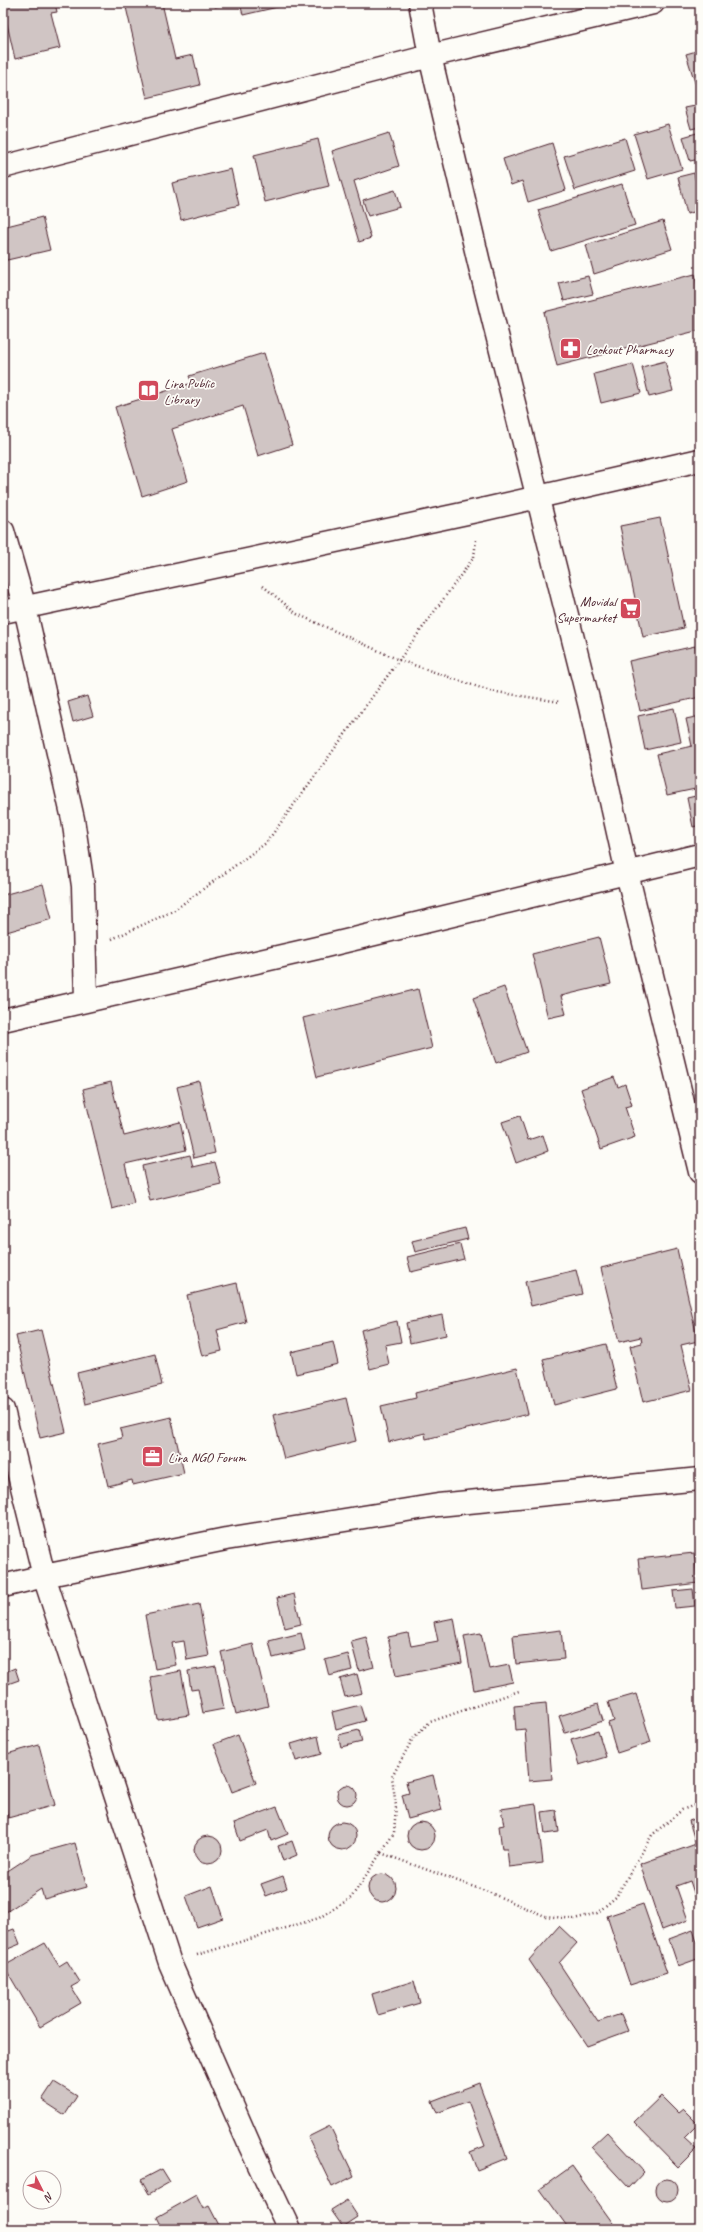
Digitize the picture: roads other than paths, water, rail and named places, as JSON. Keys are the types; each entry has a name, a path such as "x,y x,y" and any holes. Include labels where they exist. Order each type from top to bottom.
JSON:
{"street":[{"path":"420,3 430,56 590,707 627,873 700,1172"},
{"path":"3,167 430,56 653,3"},
{"path":"3,612 119,586 236,563 481,510 700,460"},
{"path":"3,531 25,608 73,819 83,886 86,951 86,1000"},
{"path":"3,1020 700,855"},
{"path":"3,1410 44,1576 170,1963 250,2146 289,2229"},
{"path":"3,1586 44,1576 226,1539 438,1506 700,1479"}],"place":[{"name":"Lookout Pharmacy","path":"571,349"},
{"name":"Lira Public Library","path":"149,391"},
{"name":"Movidal Supermarket","path":"631,609"},
{"name":"Lira NGO Forum","path":"153,1457"}]}
